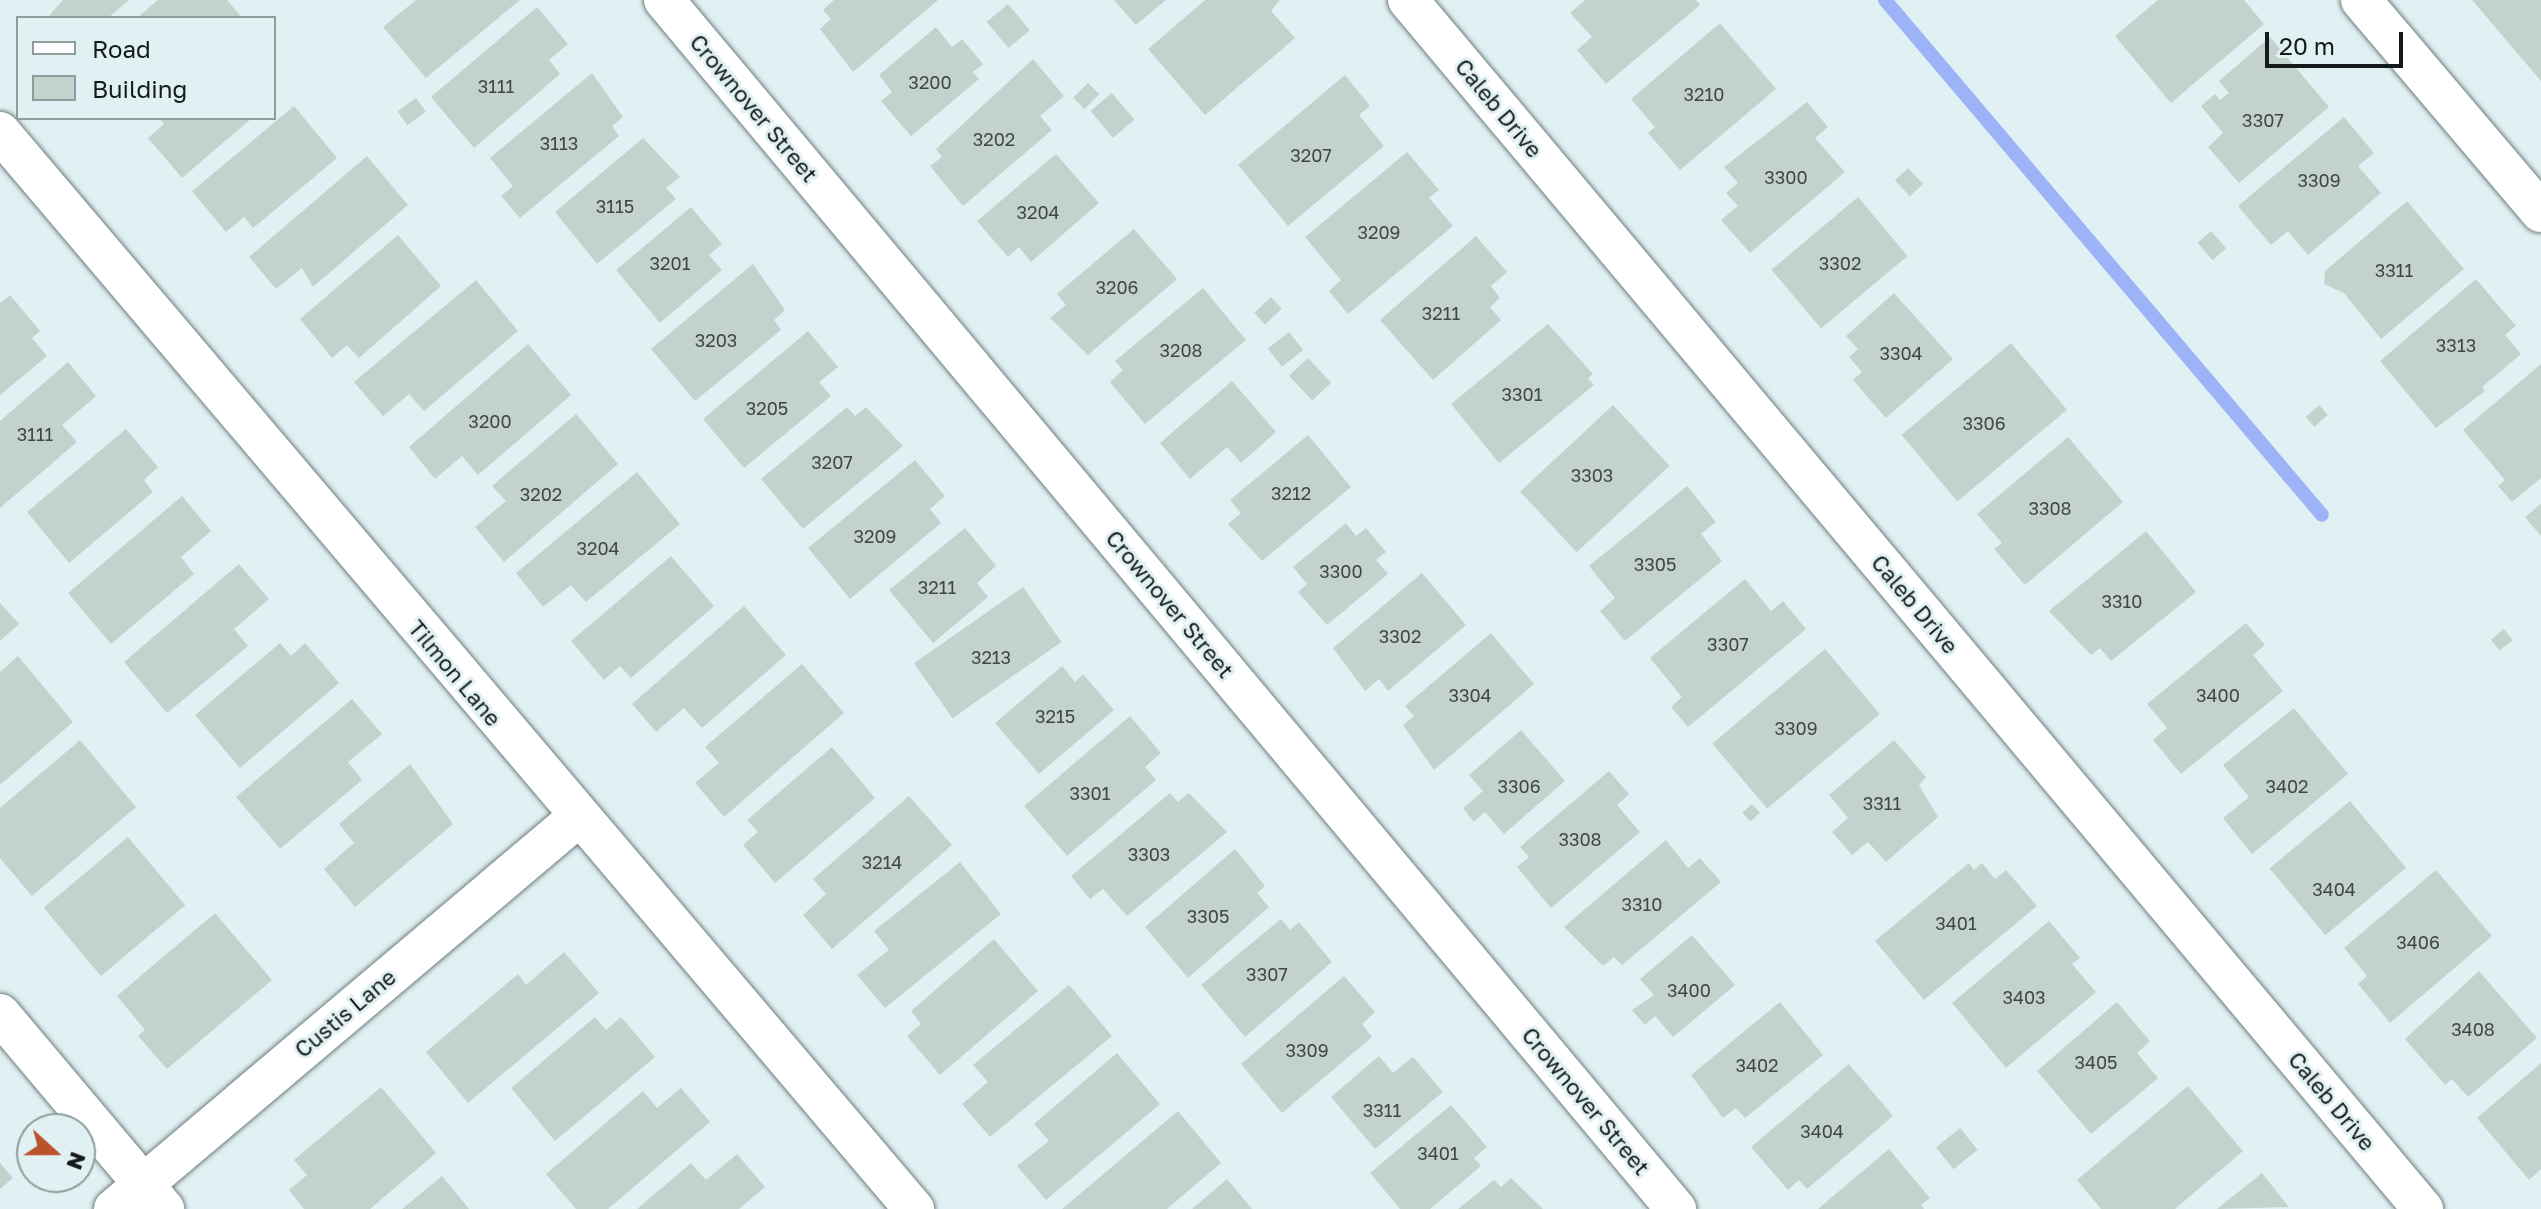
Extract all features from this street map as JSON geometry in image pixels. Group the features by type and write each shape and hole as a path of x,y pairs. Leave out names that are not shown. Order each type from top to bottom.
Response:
{"street":[{"name":"Crownover Street","path":"664,0 1676,1209"},
{"name":"Caleb Drive","path":"1408,0 2423,1209"},
{"path":"2361,0 2541,212"},
{"name":"Tilmon Lane","path":"0,132 577,818 914,1209"},
{"name":"Custis Lane","path":"141,1201 577,818"},
{"path":"0,1014 141,1201"}],"building":[{"path":"63,0 129,0 110,16 49,16"},
{"path":"158,0 227,0 240,16 139,16"},
{"path":"416,0 520,0 426,78 383,27"},
{"path":"834,0 938,0 853,72 820,29 831,19 823,10"},
{"path":"1114,0 1166,0 1136,25"},
{"path":"1205,0 1280,0 1271,11 1295,38 1205,115 1148,49"},
{"path":"1585,0 1696,0 1700,5 1606,84 1577,50 1592,37 1570,13"},
{"path":"2158,0 2244,0 2264,24 2171,103 2115,36"},
{"path":"2472,0 2541,0 2541,81"},
{"path":"1008,4 1030,30 1008,48 987,22"},
{"path":"537,7 568,44 549,60 560,74 474,148 431,97"},
{"path":"1720,23 1776,89 1680,170 1648,133 1655,127 1631,99"},
{"path":"936,27 952,47 962,39 983,64 973,72 979,79 911,136 881,101 892,92 879,75"},
{"path":"2270,37 2329,107 2239,183 2208,147 2223,133 2201,106 2215,94 2220,100 2229,93 2219,81"},
{"path":"1033,59 1064,96 1040,116 1052,130 963,206 930,166 942,157 936,149"},
{"path":"592,73 623,117 612,126 619,136 520,218 501,196 513,186 490,158"},
{"path":"1345,75 1370,106 1359,115 1384,146 1288,226 1238,165"},
{"path":"1088,83 1099,94 1084,109 1073,98"},
{"path":"1112,93 1134,120 1113,138 1091,111"},
{"path":"416,98 426,112 407,125 397,112"},
{"path":"1807,102 1828,127 1815,138 1845,172 1750,253 1721,220 1738,206 1726,193 1738,183 1724,167"},
{"path":"294,106 337,158 253,228 244,217 226,232 192,191"},
{"path":"2344,117 2374,153 2358,166 2381,193 2308,255 2288,231 2271,245 2238,206"},
{"path":"161,120 250,120 182,178 148,138 164,124"},
{"path":"643,138 680,177 666,188 676,199 597,264 555,212"},
{"path":"1407,152 1439,190 1429,198 1453,226 1348,314 1329,291 1341,280 1305,237"},
{"path":"1056,154 1099,203 1031,262 1019,247 1008,257 977,221"},
{"path":"367,156 408,205 313,287 302,268 276,289 249,257"},
{"path":"1908,168 1923,184 1910,196 1895,180"},
{"path":"1858,197 1907,256 1821,329 1771,270"},
{"path":"2407,201 2464,269 2381,339 2344,293 2324,284 2325,271"},
{"path":"691,207 722,244 709,255 722,270 660,323 616,270"},
{"path":"1134,229 1177,279 1088,355 1050,318 1066,305 1057,294"},
{"path":"2211,231 2226,248 2213,260 2197,243"},
{"path":"398,235 441,286 359,358 347,345 332,358 300,319"},
{"path":"1476,236 1507,272 1491,286 1500,298 1490,307 1501,320 1433,380 1380,320"},
{"path":"753,264 785,310 774,320 781,330 695,401 651,349"},
{"path":"2476,279 2516,326 2505,335 2521,354 2482,387 2485,391 2436,428 2380,361"},
{"path":"476,280 518,331 424,411 409,394 383,416 354,382"},
{"path":"1203,288 1246,340 1145,424 1110,382 1123,370 1115,361"},
{"path":"1894,293 1953,359 1886,418 1853,380 1862,372 1849,357 1858,349 1846,336"},
{"path":"10,295 40,331 32,338 47,356 0,395 0,303"},
{"path":"1271,297 1282,309 1265,324 1254,313"},
{"path":"1548,324 1593,374 1588,378 1594,385 1499,463 1451,404"},
{"path":"808,331 838,367 819,382 831,396 744,468 703,419"},
{"path":"1289,332 1303,350 1282,367 1268,349"},
{"path":"2011,343 2067,410 1957,502 1901,435"},
{"path":"528,344 571,395 478,475 462,456 435,479 409,447"},
{"path":"1308,358 1331,383 1312,401 1289,376"},
{"path":"68,362 96,396 62,425 77,442 0,508 0,421"},
{"path":"2541,364 2541,478 2512,502 2498,486 2505,480 2463,430"},
{"path":"1232,381 1276,432 1241,463 1227,447 1190,479 1160,443"},
{"path":"1613,405 1670,466 1577,552 1520,492"},
{"path":"2319,405 2328,415 2314,427 2306,417"},
{"path":"847,407 855,416 866,407 903,446 803,529 761,479"},
{"path":"576,414 618,464 504,562 475,527 506,501 492,486"},
{"path":"126,429 158,467 144,480 153,492 69,563 27,512"},
{"path":"1308,435 1351,487 1262,561 1228,524 1241,513 1230,500"},
{"path":"2068,437 2123,502 2025,585 1994,549 2002,543 1977,514"},
{"path":"915,460 945,496 930,509 941,523 850,599 808,548"},
{"path":"637,472 680,524 586,602 571,585 543,607 516,573"},
{"path":"1687,486 1716,522 1701,534 1722,561 1625,641 1600,611 1615,598 1589,566"},
{"path":"182,496 211,531 181,557 194,574 111,644 68,593"},
{"path":"2541,504 2541,536 2525,517"},
{"path":"1346,523 1356,536 1366,528 1386,552 1376,560 1388,574 1327,625 1298,592 1307,584 1293,567"},
{"path":"965,528 996,566 977,583 988,597 933,643 889,590"},
{"path":"2146,531 2196,592 2111,661 2100,648 2091,655 2049,611"},
{"path":"671,556 714,606 631,678 620,666 604,680 571,641"},
{"path":"239,564 269,599 234,629 248,646 167,713 124,662"},
{"path":"1422,573 1466,625 1388,691 1379,679 1365,691 1333,648"},
{"path":"1745,579 1771,611 1783,601 1806,629 1688,727 1671,707 1682,697 1650,658"},
{"path":"1023,587 1061,642 952,718 914,663"},
{"path":"0,603 19,624 0,641"},
{"path":"744,606 786,655 702,728 684,708 656,732 632,704"},
{"path":"2246,623 2265,645 2253,655 2283,691 2181,774 2153,740 2167,728 2147,704"},
{"path":"2504,629 2513,640 2500,651 2491,640"},
{"path":"1491,633 1534,684 1434,770 1403,725 1414,716 1405,706"},
{"path":"280,643 291,656 305,643 339,683 240,768 195,715"},
{"path":"1825,649 1880,714 1767,809 1712,743"},
{"path":"18,656 73,722 0,785 0,672"},
{"path":"802,664 844,713 724,817 695,783 719,763 705,747"},
{"path":"1062,666 1075,682 1083,674 1114,710 1039,774 995,723"},
{"path":"352,699 382,734 348,762 362,780 280,849 236,797"},
{"path":"2294,708 2348,774 2252,854 2223,818 2249,797 2223,765"},
{"path":"1130,716 1161,753 1145,767 1156,780 1067,856 1024,806"},
{"path":"1521,730 1565,781 1504,834 1485,812 1474,822 1463,808 1483,791 1469,775"},
{"path":"80,740 136,807 32,896 0,858 0,808"},
{"path":"1894,740 1926,777 1919,785 1938,817 1886,862 1868,842 1852,855 1832,832 1848,818 1829,795"},
{"path":"832,747 875,798 775,883 743,845 758,832 747,820"},
{"path":"410,764 453,824 355,907 324,869 354,843 339,824"},
{"path":"1609,771 1629,794 1617,805 1640,832 1551,908 1517,867 1529,857 1520,847"},
{"path":"1170,793 1178,802 1189,793 1227,832 1127,916 1103,889 1090,899 1071,876"},
{"path":"909,796 952,845 832,949 803,915 826,894 813,879"},
{"path":"2350,801 2406,868 2325,935 2270,868"},
{"path":"1752,804 1760,813 1750,822 1742,813"},
{"path":"128,837 185,905 101,976 44,908"},
{"path":"1666,840 1688,868 1700,858 1721,882 1622,965 1614,957 1603,966 1564,927"},
{"path":"1235,849 1265,886 1257,893 1269,907 1188,978 1145,927"},
{"path":"960,862 1001,914 885,1008 857,975 889,950 874,931"},
{"path":"1969,863 1974,870 1982,863 1995,879 2006,870 2037,906 1924,1000 1875,941"},
{"path":"2436,870 2492,936 2390,1023 2358,984 2367,976 2344,948"},
{"path":"215,913 272,980 167,1069 138,1036 145,1030 117,996"},
{"path":"1281,919 1290,930 1299,922 1332,962 1245,1037 1201,985"},
{"path":"2049,921 2080,958 2072,964 2096,992 2006,1068 1952,1003"},
{"path":"1692,935 1735,985 1673,1037 1655,1016 1645,1025 1632,1010 1654,995 1640,979"},
{"path":"994,939 1038,991 940,1075 907,1036 921,1024 911,1011"},
{"path":"564,952 599,993 468,1103 426,1052 518,974 526,985"},
{"path":"2479,971 2537,1038 2468,1097 2452,1079 2445,1085 2405,1039"},
{"path":"1344,976 1375,1012 1362,1024 1372,1037 1282,1113 1241,1064"},
{"path":"1069,985 1112,1036 990,1137 962,1104 988,1082 973,1065"},
{"path":"1780,1002 1823,1055 1745,1118 1736,1108 1723,1118 1691,1075"},
{"path":"2117,1002 2150,1041 2137,1053 2158,1078 2091,1134 2037,1071"},
{"path":"595,1017 606,1030 621,1017 655,1057 555,1141 511,1088"},
{"path":"1117,1053 1160,1104 1046,1200 1017,1166 1049,1141 1034,1124"},
{"path":"1379,1056 1393,1073 1413,1057 1443,1092 1375,1149 1331,1097"},
{"path":"2541,1063 2541,1169 2529,1180 2477,1118"},
{"path":"1849,1064 1893,1116 1807,1189 1799,1180 1788,1190 1751,1147"},
{"path":"2188,1086 2243,1151 2175,1209 2101,1209 2077,1180"},
{"path":"381,1087 436,1153 370,1209 304,1209 289,1190 307,1175 294,1160"},
{"path":"681,1088 710,1122 608,1209 576,1209 546,1174 643,1091 657,1108"},
{"path":"1451,1105 1487,1147 1474,1158 1481,1166 1430,1209 1400,1209 1370,1173"},
{"path":"1178,1111 1221,1163 1167,1209 1062,1209"},
{"path":"1960,1128 1978,1150 1954,1169 1936,1148"},
{"path":"1889,1149 1930,1198 1921,1205 1924,1209 1818,1209"},
{"path":"737,1154 765,1187 739,1209 637,1209 691,1163 706,1180"},
{"path":"0,1163 13,1178 0,1189"},
{"path":"2262,1173 2289,1207 2217,1209"},
{"path":"442,1176 469,1209 402,1209"},
{"path":"1511,1178 1543,1209 1458,1209 1494,1180 1501,1187"},
{"path":"1227,1179 1252,1209 1192,1209"}],"waterway":[{"path":"1885,0 2322,515"}]}
